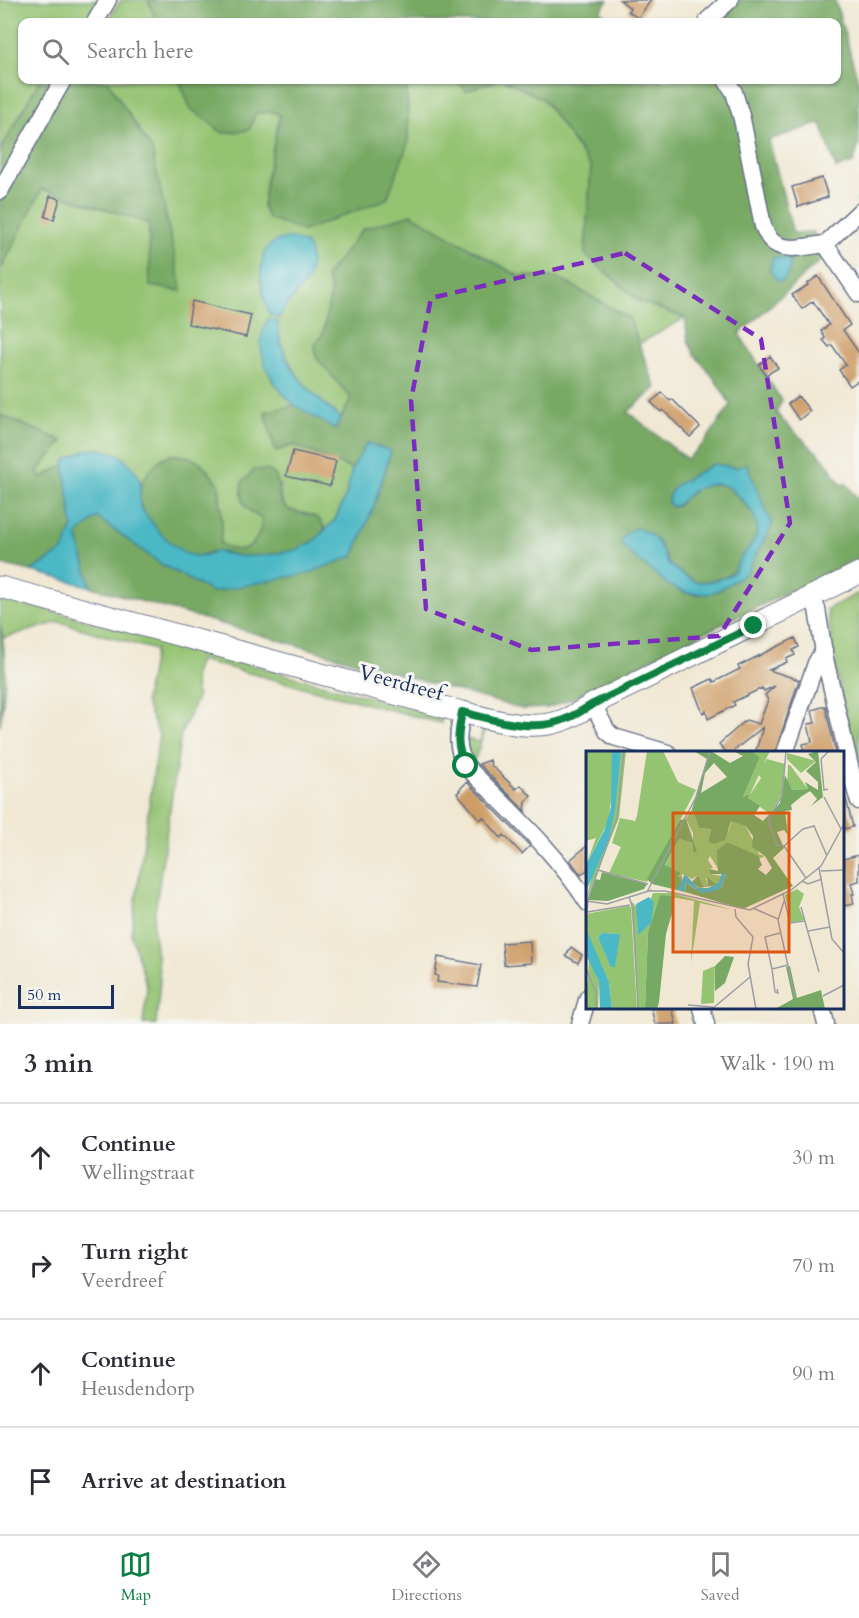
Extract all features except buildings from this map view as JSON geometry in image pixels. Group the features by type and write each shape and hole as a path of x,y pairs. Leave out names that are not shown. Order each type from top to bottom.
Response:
{"main road":[{"name":"Veerdreef","path":"0,574 185,630 464,706 536,715 554,714 593,704 859,573"},
{"name":"Veerdreef","path":"0,587 185,630"}],"street":[{"path":"97,18 108,0"},
{"path":"710,18 730,0"},
{"path":"0,192 61,84"},
{"path":"729,84 734,92 742,118 763,226 769,238 780,246 791,248 825,244 859,212"},
{"path":"825,244 859,294"},
{"path":"812,597 817,609 824,650 859,801"},
{"path":"786,751 816,663 824,650"},
{"path":"593,704 607,731 614,737 661,751"},
{"path":"464,706 458,745 466,766 561,864 586,900"},
{"path":"579,1024 586,1003"},
{"path":"702,1009 706,1024"},
{"path":"822,1009 826,1024"}],"highlighted area":[{"path":"625,253 761,339 790,523 719,636 531,650 426,609 411,400 431,298"}],"green space":[{"path":"0,0 100,0 89,18 18,18 18,84 38,84 0,151"},
{"path":"121,0 148,0 155,18 109,18"},
{"path":"148,0 608,0 600,11 609,18 155,18"},
{"path":"735,0 835,0 840,18 716,18"},
{"path":"841,21 859,84 859,145 853,163 836,169 821,123 769,140 793,233 814,232 822,259 739,334 782,401 776,412 824,459 842,485 846,483 859,501 859,558 573,698 548,708 522,709 91,587 77,535 97,517 161,564 212,592 353,556 374,506 391,451 367,443 352,469 294,445 275,451 265,412 295,405 336,429 351,398 316,357 315,345 323,334 331,291 326,276 363,229 411,214 518,276 557,277 629,318 656,388 628,412 687,459 704,443 731,405 714,378 695,355 688,341 685,318 639,301 585,254 591,167 543,99 512,84 841,84","holes":["713,464 738,468 772,525 719,590 707,593 686,593 670,585 621,544 658,542 669,564 695,582 710,581 733,572 757,536 758,527 754,514 727,485 716,483 699,486 678,506 672,507 668,502 669,495"]},
{"path":"38,84 110,84 152,150 182,291 150,286 149,223 42,189 0,271 0,151"},
{"path":"110,84 181,84 191,109 274,112 280,116 266,180 408,143 407,84 461,84 466,90 485,84 512,84 543,99 591,167 585,254 639,301 685,318 639,344 629,318 557,277 519,276 411,215 326,276 331,291 323,334 315,345 316,357 351,398 341,418 319,400 293,369 278,331 272,381 295,405 265,412 276,451 294,445 352,469 346,495 335,520 325,529 316,518 286,508 281,497 280,486 242,489 247,507 262,519 261,528 254,542 243,549 236,550 220,543 222,524 219,484 200,462 164,457 156,463 141,486 138,476 118,454 67,459 64,465 41,478 37,472 63,441 0,415 0,271 42,189 149,223 150,286 152,150","holes":["262,271 299,291 279,317 260,282"]},
{"path":"181,84 407,84 408,143 387,199 303,231 268,218 263,207 266,180 280,116 274,112 256,113 249,130 223,133 191,109"},
{"path":"460,84 486,84 466,91"},
{"path":"0,415 63,441 37,472 41,478 64,465 73,527 63,551 31,571 0,564"},
{"path":"172,455 187,456 200,462 219,484 222,524 220,543 228,548 236,550 249,546 258,536 261,528 262,519 244,505 242,495 242,482 254,470 265,470 272,473 278,482 279,495 285,507 317,518 325,529 304,547 278,555 241,556 223,552 198,556 187,554 161,534 145,515 140,504 142,482 157,462"},
{"path":"859,593 859,784 834,660 827,609"},
{"path":"0,598 442,717 441,723 199,660 194,675 197,698 181,734 153,925 160,980 156,1024 143,1024 147,987 131,934 159,735 145,702 155,650 59,622 3,638 0,625"},
{"path":"0,625 5,676 0,726"},
{"path":"483,729 485,729 473,765 467,754 466,739 480,742"}],"water":[{"path":"291,238 306,244 309,248 311,262 308,279 279,318 270,315 267,308 262,288 261,267 267,249 273,243"},
{"path":"773,257 790,259 788,272 781,282 770,270"},
{"path":"268,319 278,321 283,351 298,376 307,388 341,418 335,429 295,405 272,379 262,355 261,346"},
{"path":"367,443 391,451 374,506 353,556 309,573 212,592 161,564 97,517 77,535 91,587 31,571 63,551 73,527 64,465 67,459 89,449 101,449 118,454 132,466 140,479 140,507 159,532 185,553 195,556 207,555 214,551 239,556 262,556 296,550 313,542 335,520 346,495 352,469"},
{"path":"746,463 772,525 746,573 719,590 708,594 687,593 670,586 621,544 626,534 636,528 653,537 668,563 691,580 709,581 730,575 757,534 755,519 748,506 732,490 721,484 699,488 672,507 668,502 669,495 676,485 713,464 737,468"}],"route":[{"path":"466,766 458,745 462,712 517,724 534,725 567,719 593,704 754,626"}]}
